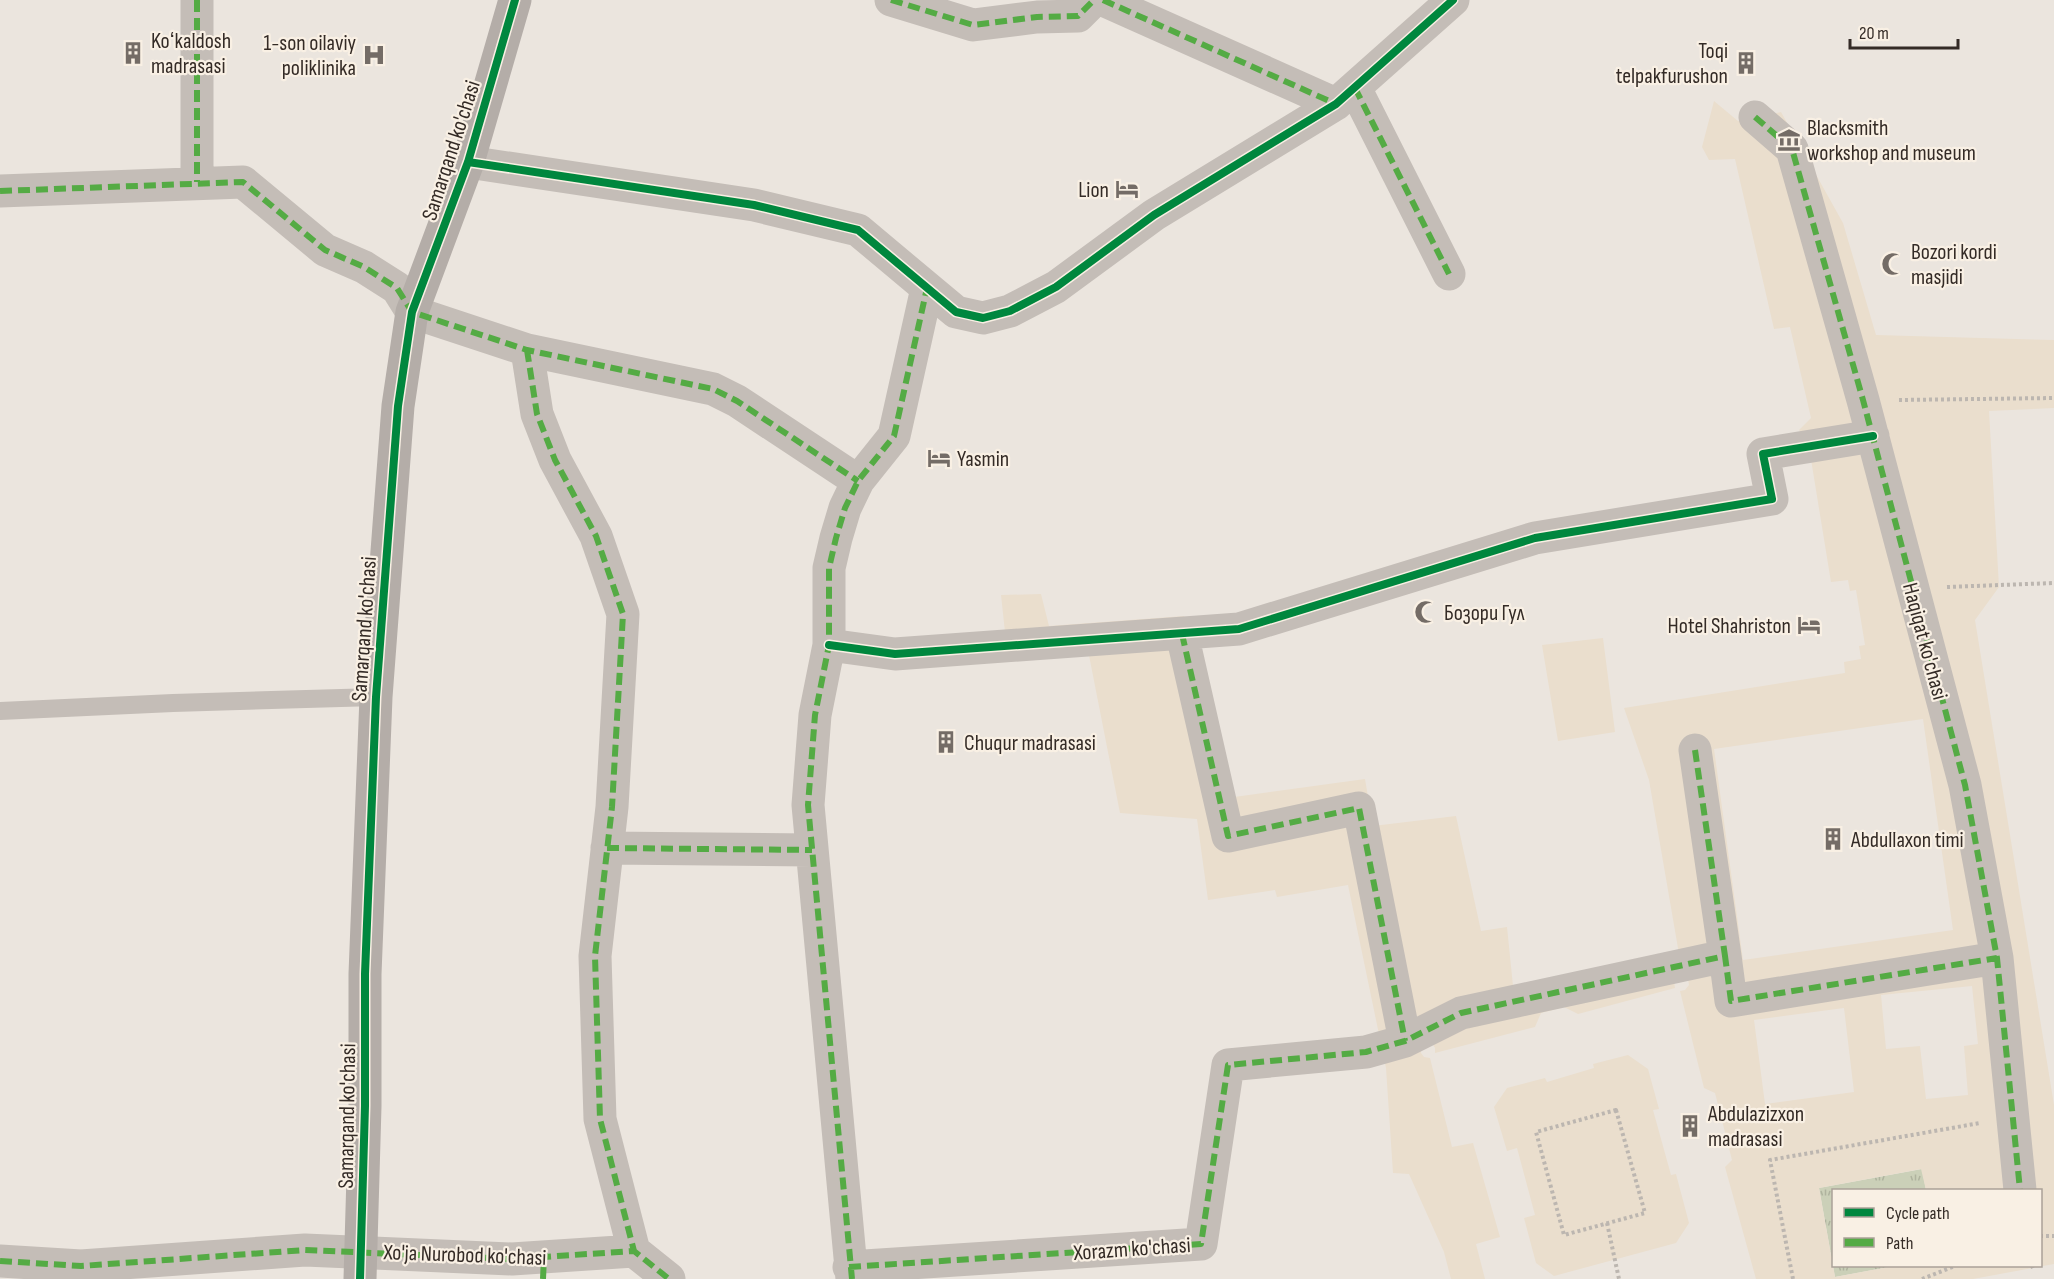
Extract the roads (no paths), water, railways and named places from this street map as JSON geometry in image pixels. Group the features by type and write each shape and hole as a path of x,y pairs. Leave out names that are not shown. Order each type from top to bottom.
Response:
{"street":[{"path":"196,0 197,182"},
{"name":"Samarqand ko'chasi","path":"360,1265 365,1106 365,974 376,697 398,405 412,312 468,162 515,0"},
{"path":"891,0 973,25 1037,17 1078,16 1094,0"},
{"path":"1104,0 1345,96 1449,274"},
{"path":"468,162 754,205 858,230 956,312 983,318 1010,311 1056,287 1154,214 1345,96 1453,0"},
{"name":"Haqiqat ko'chasi","path":"1755,117 1792,149 1873,436 1965,785 1997,958 2020,1189"},
{"path":"0,191 243,182 325,250 364,267 397,288 412,312 527,350 713,389 737,401 858,481"},
{"path":"851,1273 808,805 815,715 829,645 829,568 845,508 858,481 894,436 927,288"},
{"path":"527,350 537,414 555,460 596,536 623,614 607,848 595,956 600,1119 634,1251 669,1279"},
{"path":"829,645 895,654 1239,629 1535,538 1772,499 1763,454 1873,436"},
{"path":"1182,634 1228,836 1359,808 1405,1041 1461,1013 1725,956"},
{"path":"1695,750 1731,1001 1997,958"},
{"path":"607,848 812,850"},
{"name":"Xorazm ko'chasi","path":"851,1273 1201,1244 1228,1065 1366,1052 1405,1041"},
{"name":"Xo'ja Nurobod ko'chasi","path":"0,1261 81,1266 305,1250 360,1265 512,1259 544,1268 634,1251"}],"lane":[{"path":"0,711 376,697"}],"place":[{"name":"Koʻkaldosh madrasasi","path":"133,53"},
{"name":"1-son oilaviy poliklinika","path":"374,55"},
{"name":"Toqi telpakfurushon","path":"1746,63"},
{"name":"Blacksmith workshop and museum","path":"1789,140"},
{"name":"Lion","path":"1127,189"},
{"name":"Bozori kordi masjidi","path":"1893,264"},
{"name":"Yasmin","path":"939,458"},
{"name":"Бозори Гул","path":"1426,612"},
{"name":"Hotel Shahriston","path":"1809,625"},
{"name":"Chuqur madrasasi","path":"946,742"},
{"name":"Abdullaxon timi","path":"1833,839"},
{"name":"Abdulazizxon madrasasi","path":"1690,1126"}]}
